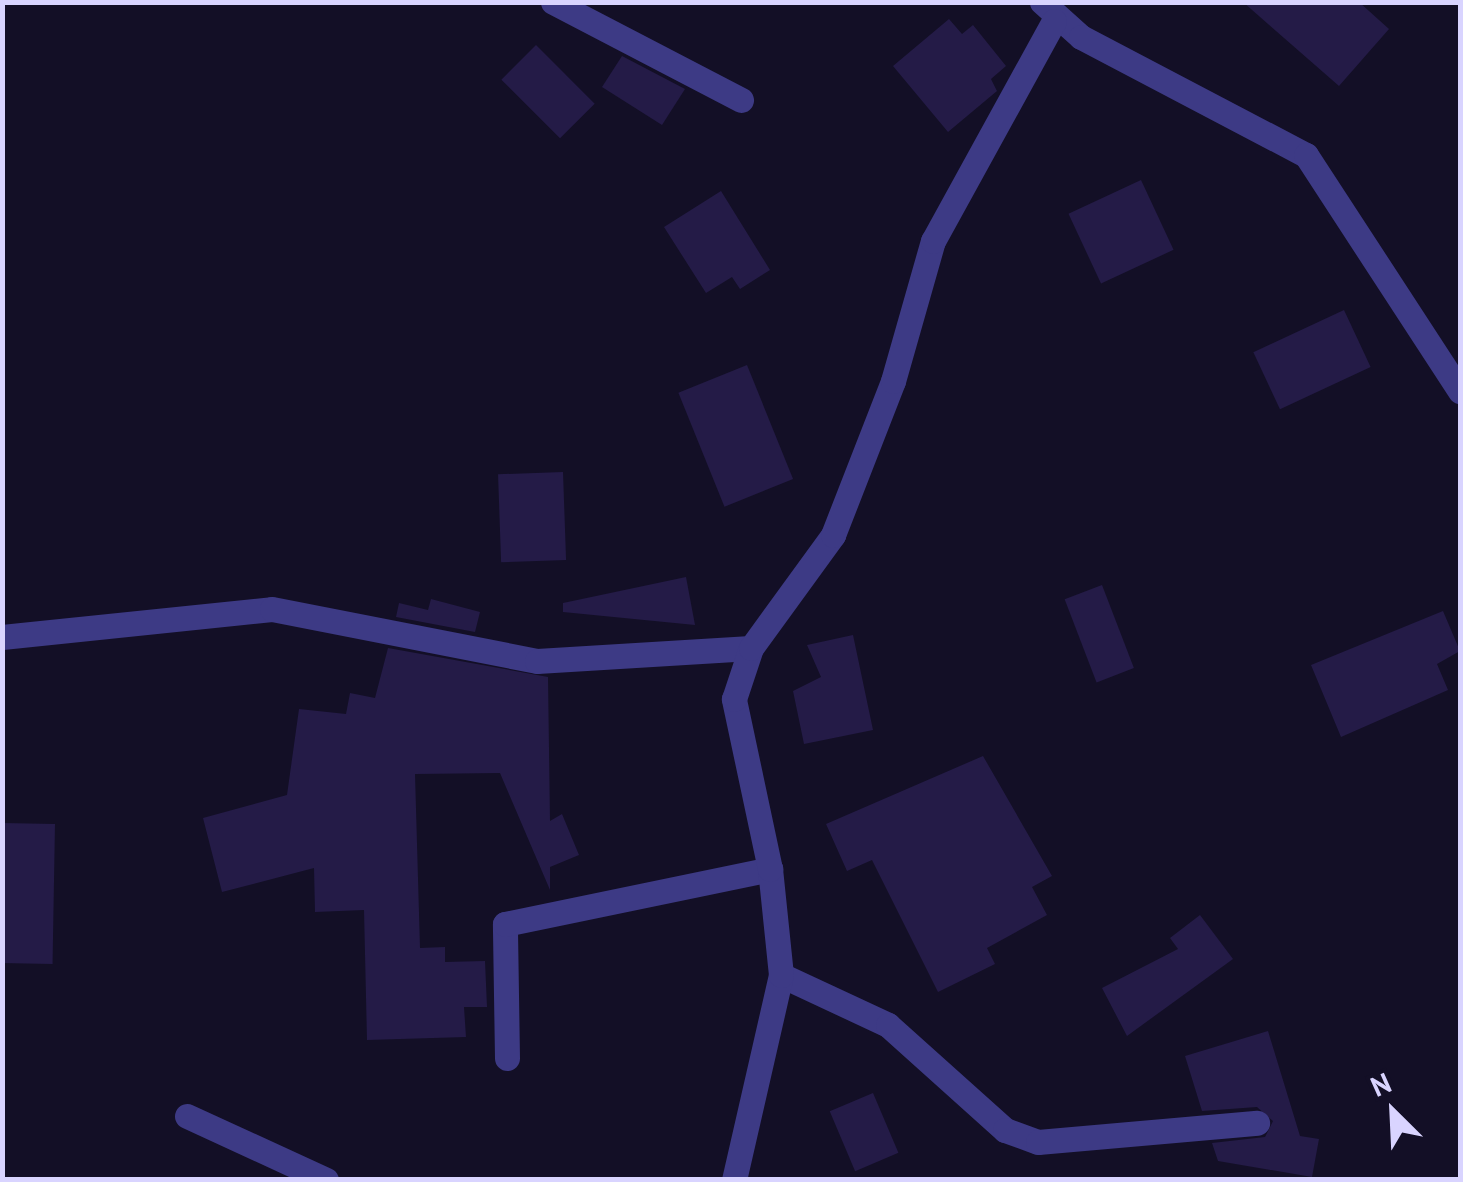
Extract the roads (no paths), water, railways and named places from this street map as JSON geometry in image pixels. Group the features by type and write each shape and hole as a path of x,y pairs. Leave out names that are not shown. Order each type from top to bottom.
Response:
{"street":[{"path":"554,2 740,100"},
{"path":"734,1180 781,975 770,869 736,736 734,699 750,648 833,535 894,381 933,241 1048,12 1306,155 1460,390"},
{"path":"2,636 272,609 537,661 750,648"},
{"path":"507,1058 505,924 770,869"},
{"path":"781,975 888,1025 1006,1130 1038,1142 1257,1123"},
{"path":"187,1116 326,1180"}]}
